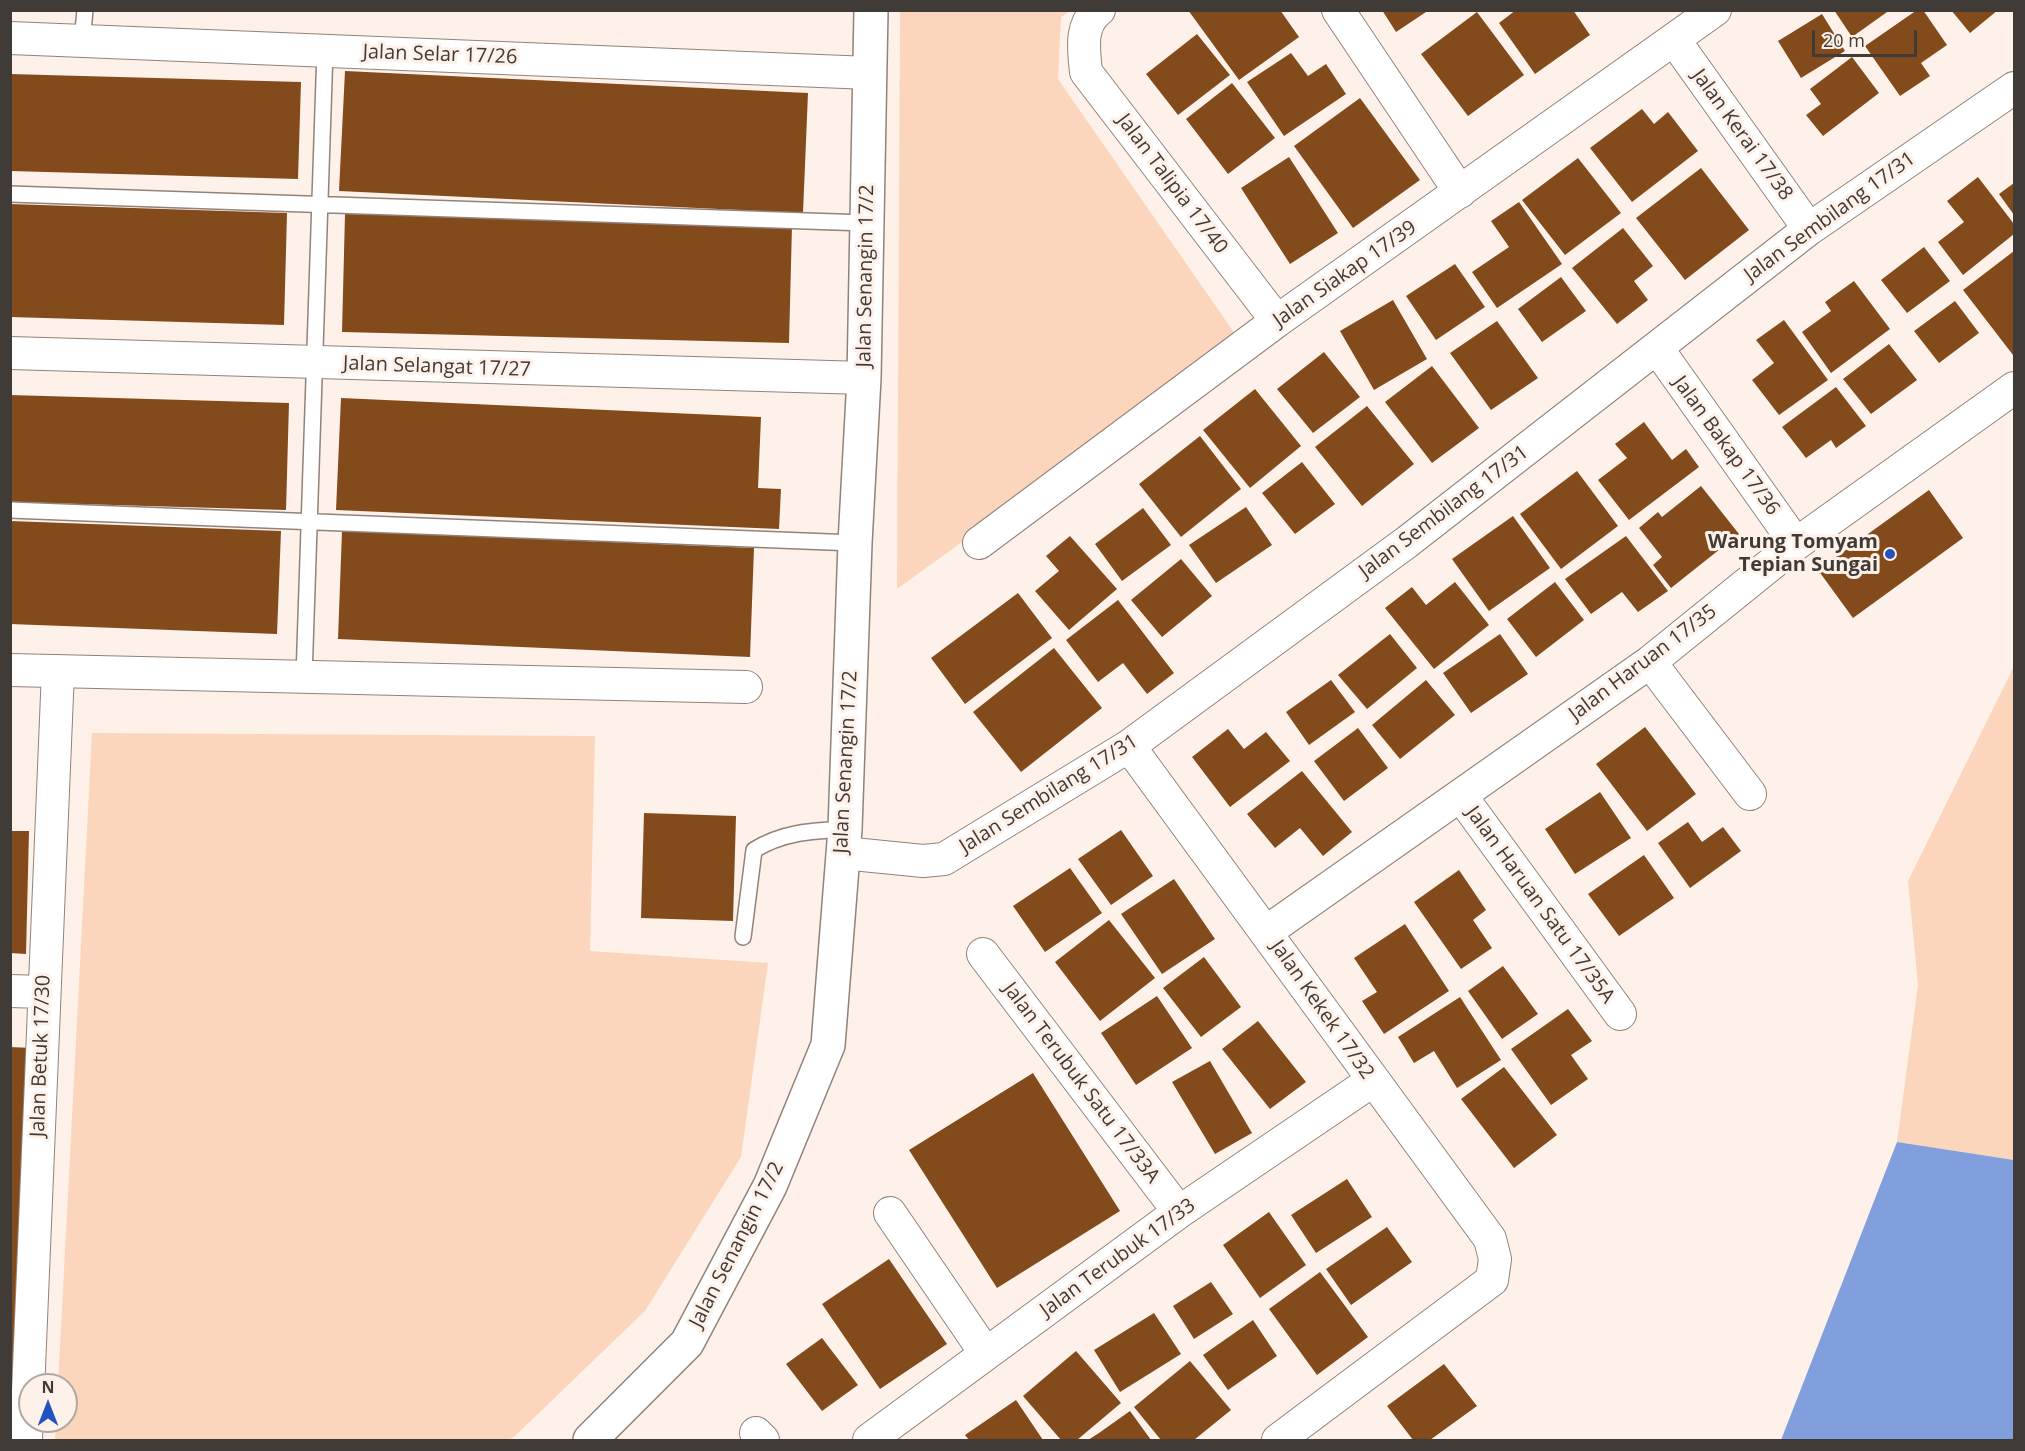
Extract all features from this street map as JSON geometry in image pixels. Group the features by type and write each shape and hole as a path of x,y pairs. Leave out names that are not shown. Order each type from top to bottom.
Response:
{"street":[{"name":"Jalan Senangin 17/2","path":"590,1440 687,1343 770,1186 828,1045 844,841 855,543 864,378 871,10"},
{"name":"Jalan Talipia 17/40","path":"1099,10 1092,15 1082,41 1086,72 1277,321"},
{"path":"1338,10 1460,192"},
{"name":"Jalan Siakap 17/39","path":"979,543 1277,321 1675,41 1715,10"},
{"name":"Jalan Selar 17/26","path":"10,38 83,26 326,50 869,73"},
{"name":"Jalan Kerai 17/38","path":"1675,41 1809,229"},
{"name":"Jalan Sembilang 17/31","path":"844,841 923,861 944,859 1129,746 1407,542 1809,229 2014,88"},
{"name":"Jalan Bakap 17/36","path":"1657,348 1796,544"},
{"name":"Jalan Selangat 17/27","path":"10,353 315,364 864,378"},
{"name":"Jalan Haruan 17/35","path":"1266,932 1650,662 1796,544 2014,388"},
{"path":"1650,662 1750,794"},
{"path":"10,670 746,687"},
{"name":"Jalan Betuk 17/30","path":"26,1440 58,671"},
{"name":"Jalan Kekek 17/32","path":"1129,746 1372,1081 1490,1239 1495,1259 1492,1280 1278,1440"},
{"name":"Jalan Haruan Satu 17/35A","path":"1461,796 1620,1014"},
{"name":"Jalan Terubuk Satu 17/33A","path":"983,954 1179,1212"},
{"path":"10,991 43,992"},
{"name":"Jalan Terubuk 17/33","path":"868,1440 1179,1212 1372,1081"},
{"path":"890,1213 986,1354"}],"lane":[{"path":"304,677 326,50"},
{"path":"10,194 867,223"},
{"path":"10,510 309,519 855,543"},
{"path":"743,937 754,850 772,838 791,833 844,841"}],"shaded area":[{"path":"900,11 1070,11 1061,17 1058,79 1240,341 897,589"},
{"path":"2014,666 2014,1160 1897,1142 1918,985 1908,881"},
{"path":"92,733 595,736 590,951 768,963 741,1157 645,1311 514,1437 508,1440 55,1440 55,1433 78,1433 78,1373 59,1373"}],"water":[{"path":"1897,1142 2014,1160 2014,1440 1781,1440"}],"building":[{"path":"1188,10 1280,10 1299,37 1239,80"},
{"path":"1382,10 1429,10 1396,32"},
{"path":"1516,10 1573,10 1590,35 1535,74 1499,23"},
{"path":"1834,10 1890,10 1852,37"},
{"path":"1917,10 1923,10 1947,45 1921,63 1930,76 1900,96 1865,46"},
{"path":"1951,10 1998,10 1970,33"},
{"path":"1477,12 1524,75 1468,116 1421,54"},
{"path":"1822,14 1845,51 1801,78 1778,41"},
{"path":"1197,34 1230,75 1178,115 1146,74"},
{"path":"1291,53 1308,76 1326,64 1346,94 1284,136 1247,82"},
{"path":"1852,57 1879,93 1823,136 1806,115 1821,104 1810,89"},
{"path":"345,71 808,93 803,213 339,191"},
{"path":"10,74 301,82 298,179 10,171"},
{"path":"1232,83 1275,138 1228,174 1186,119"},
{"path":"1360,98 1420,180 1353,228 1294,146"},
{"path":"1642,109 1654,124 1668,112 1698,151 1632,202 1590,148"},
{"path":"1289,157 1338,233 1290,264 1241,188"},
{"path":"1578,158 1621,213 1565,255 1522,200"},
{"path":"1701,168 1749,230 1685,280 1636,218"},
{"path":"1978,177 2014,224 2014,234 1963,275 1938,242 1964,222 1947,201"},
{"path":"2014,183 2014,215 1999,194"},
{"path":"1519,202 1562,264 1497,308 1472,272 1509,247 1491,221"},
{"path":"10,204 287,213 284,325 10,317"},
{"path":"345,214 792,225 789,343 342,332"},
{"path":"1623,228 1653,266 1634,281 1648,300 1617,324 1572,268"},
{"path":"1924,247 1950,281 1907,313 1881,280"},
{"path":"2014,251 2014,354 2013,355 1963,290"},
{"path":"1455,264 1485,307 1436,340 1406,296"},
{"path":"1561,277 1586,311 1542,342 1518,309"},
{"path":"1854,281 1890,329 1831,373 1802,332 1831,311 1825,302"},
{"path":"1393,300 1427,359 1374,390 1340,331"},
{"path":"1955,301 1979,333 1939,363 1914,331"},
{"path":"1784,320 1828,380 1779,415 1752,380 1774,363 1756,340"},
{"path":"1497,321 1538,378 1491,410 1450,353"},
{"path":"1889,344 1917,380 1871,414 1843,379"},
{"path":"1324,352 1360,397 1313,433 1277,389"},
{"path":"1432,366 1479,428 1432,463 1385,402"},
{"path":"1836,387 1866,426 1836,448 1831,440 1806,458 1782,427"},
{"path":"1255,389 1301,446 1250,488 1203,430"},
{"path":"10,395 289,403 286,510 10,502"},
{"path":"341,398 761,417 758,488 781,489 779,529 336,510"},
{"path":"1367,406 1414,464 1362,506 1315,447"},
{"path":"1644,422 1672,460 1686,449 1699,467 1629,520 1598,480 1627,458 1615,444"},
{"path":"1200,436 1241,489 1181,537 1139,484"},
{"path":"1302,462 1335,504 1295,534 1262,493"},
{"path":"1577,471 1618,526 1561,569 1520,514"},
{"path":"1701,486 1739,534 1671,588 1653,565 1662,557 1639,528 1658,512 1662,517"},
{"name":"Warung Tomyam Tepian Sungai","path":"1929,490 1963,538 1853,618 1818,570"},
{"path":"1246,507 1272,545 1216,583 1189,545"},
{"path":"1143,508 1171,545 1122,581 1095,544"},
{"path":"1513,516 1550,568 1489,611 1452,559"},
{"path":"10,521 281,531 277,634 10,624"},
{"path":"342,531 754,548 750,657 338,639"},
{"path":"1070,536 1117,589 1069,630 1035,591 1059,571 1046,556"},
{"path":"1626,536 1668,591 1638,612 1622,592 1591,614 1565,579"},
{"path":"1181,559 1212,596 1162,637 1131,600"},
{"path":"1455,582 1489,625 1434,669 1385,608 1412,587 1426,605"},
{"path":"1555,582 1584,620 1536,657 1507,619"},
{"path":"1018,593 1052,638 965,704 931,658"},
{"path":"1118,600 1174,673 1147,694 1123,663 1098,682 1066,640"},
{"path":"1390,634 1417,668 1367,709 1338,675"},
{"path":"1500,634 1528,674 1471,713 1443,673"},
{"path":"1054,648 1102,708 1021,772 973,712"},
{"path":"1331,680 1355,712 1309,745 1286,712"},
{"path":"1426,680 1455,715 1400,759 1372,725"},
{"path":"1645,727 1696,794 1647,831 1596,764"},
{"path":"1358,728 1388,768 1344,801 1314,761"},
{"path":"1228,729 1244,749 1266,732 1290,761 1230,807 1192,757"},
{"path":"1302,771 1352,832 1323,856 1300,828 1275,848 1247,814"},
{"path":"1600,792 1631,838 1575,874 1545,829"},
{"path":"644,813 736,816 733,921 641,918"},
{"path":"1688,822 1702,842 1723,827 1741,851 1690,888 1658,843"},
{"path":"1121,830 1153,876 1111,905 1078,859"},
{"path":"10,831 29,831 26,954 10,953"},
{"path":"1644,855 1674,898 1619,936 1588,894"},
{"path":"1070,868 1102,913 1045,952 1013,906"},
{"path":"1459,870 1486,910 1473,920 1492,948 1461,969 1414,902"},
{"path":"1174,879 1215,939 1162,974 1121,914"},
{"path":"1109,920 1155,978 1100,1021 1055,962"},
{"path":"1405,924 1449,991 1384,1034 1362,1001 1377,992 1354,958"},
{"path":"1204,957 1241,1007 1201,1037 1163,988"},
{"path":"1503,966 1538,1014 1502,1039 1468,991"},
{"path":"1157,996 1192,1048 1136,1085 1101,1033"},
{"path":"1460,997 1501,1060 1457,1088 1434,1051 1414,1063 1398,1037"},
{"path":"1568,1009 1592,1041 1571,1055 1588,1079 1551,1105 1511,1049"},
{"path":"1258,1021 1306,1082 1270,1109 1222,1049"},
{"path":"10,1047 32,1048 13,1440 10,1440"},
{"path":"1210,1061 1252,1133 1215,1154 1172,1082"},
{"path":"1504,1067 1557,1135 1514,1168 1461,1099"},
{"path":"1033,1073 1120,1211 997,1288 909,1150"},
{"path":"1347,1179 1372,1217 1316,1253 1291,1215"},
{"path":"1269,1212 1306,1265 1260,1298 1223,1245"},
{"path":"1387,1227 1412,1262 1351,1305 1326,1269"},
{"path":"889,1259 947,1344 880,1389 822,1304"},
{"path":"1320,1272 1368,1337 1317,1375 1269,1309"},
{"path":"1211,1282 1233,1314 1194,1339 1173,1306"},
{"path":"1154,1313 1181,1354 1120,1392 1094,1350"},
{"path":"1253,1320 1277,1356 1228,1390 1203,1355"},
{"path":"822,1338 858,1385 822,1411 786,1364"},
{"path":"1076,1351 1121,1403 1077,1440 1061,1440 1023,1396"},
{"path":"1190,1361 1231,1410 1194,1440 1161,1440 1134,1407"},
{"path":"1444,1364 1477,1406 1430,1440 1413,1440 1387,1406"},
{"path":"1016,1400 1043,1440 969,1440 965,1435"},
{"path":"1130,1411 1151,1440 1088,1440 1099,1433"}],"place":[{"name":"Warung Tomyam Tepian Sungai","path":"1890,554"}]}
